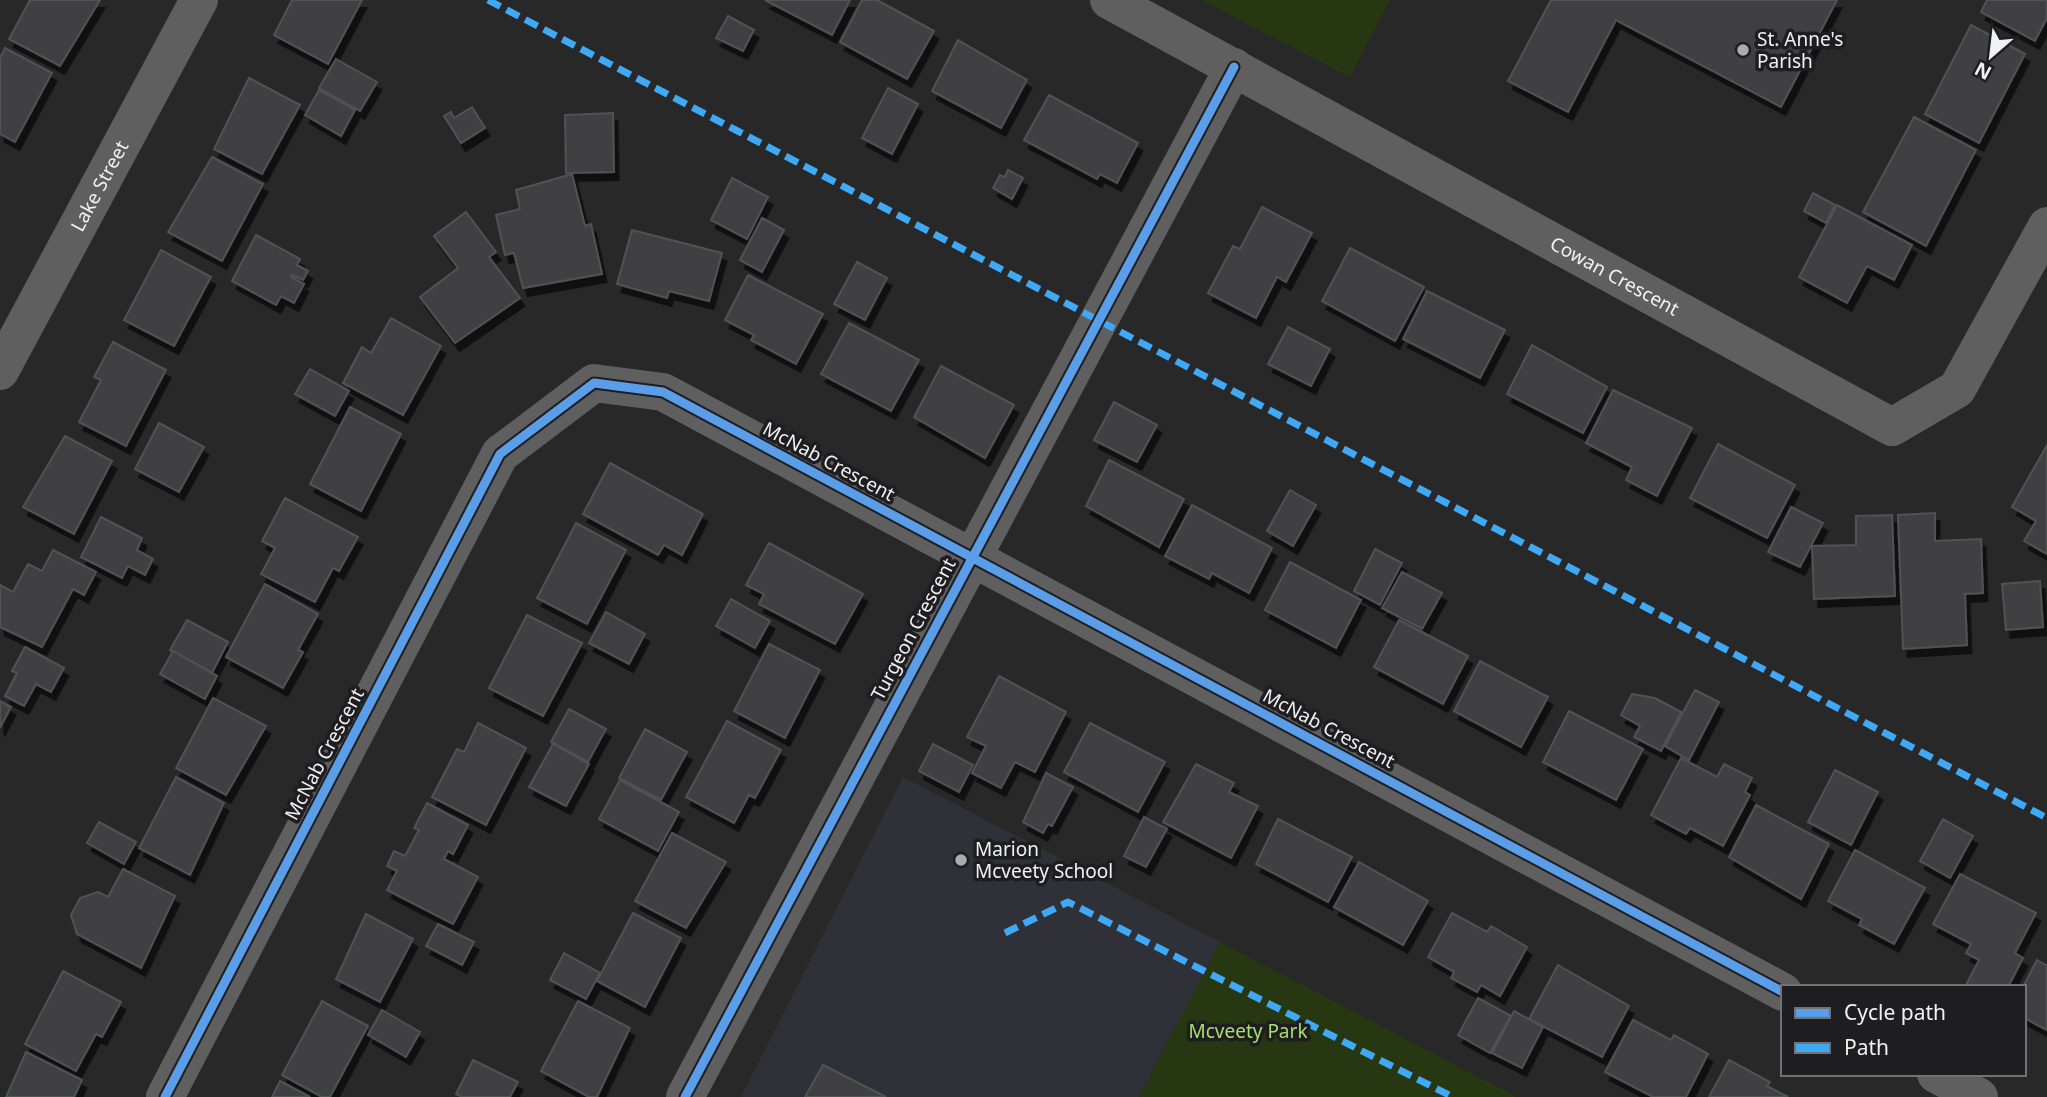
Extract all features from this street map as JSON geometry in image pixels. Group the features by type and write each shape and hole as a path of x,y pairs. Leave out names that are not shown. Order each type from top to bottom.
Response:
{"street":[{"name":"Lake Street","path":"0,371 199,0"},
{"name":"Cowan Crescent","path":"1109,0 1892,426 1957,389 2047,226"},
{"name":"Turgeon Crescent","path":"685,1097 971,555 1234,67"},
{"name":"McNab Crescent","path":"164,1097 500,454 594,383 663,392 1781,991"},
{"path":"1940,1076 1979,1097"}],"shaded area":[{"name":"Marion Mcveety School","path":"903,777 1220,942 1139,1097 741,1097"}],"green space":[{"path":"1201,0 1390,0 1350,77"},
{"name":"Mcveety Park","path":"1220,942 1517,1097 1139,1097"}],"building":[{"path":"30,0 100,0 60,66 9,39"},
{"path":"292,0 362,0 328,64 274,35"},
{"path":"765,0 850,0 832,35"},
{"path":"862,0 877,0 934,31 907,79 840,42"},
{"name":"St. Anne's Parish","path":"1551,0 1837,0 1781,107 1616,20 1568,112 1508,81"},
{"path":"1987,0 2047,0 2047,18 2035,41 1981,12"},
{"path":"728,16 754,30 743,51 716,38"},
{"path":"1971,25 2025,54 1979,143 1925,114"},
{"path":"958,40 1027,80 1001,128 932,91"},
{"path":"5,48 52,73 15,142 0,134 0,58"},
{"path":"336,59 377,82 360,111 319,88"},
{"path":"249,78 300,105 262,174 214,149"},
{"path":"888,88 918,104 892,154 862,138"},
{"path":"319,90 355,110 341,136 305,115"},
{"path":"1049,95 1138,143 1117,183 1100,174 1097,179 1024,140"},
{"path":"472,107 485,128 461,143 444,116 451,112 454,118"},
{"path":"613,113 614,172 566,173 565,115"},
{"path":"1914,117 1976,150 1926,246 1863,212"},
{"path":"212,157 263,184 222,261 168,232"},
{"path":"1008,170 1023,178 1012,199 993,188 1000,175 1005,177"},
{"path":"572,174 585,226 591,224 602,274 523,288 514,253 505,255 496,215 520,209 516,190"},
{"path":"732,178 768,197 747,239 711,220"},
{"path":"1813,193 1835,205 1826,223 1804,211"},
{"path":"1837,205 1912,245 1894,280 1867,266 1847,303 1799,277"},
{"path":"1262,207 1312,233 1286,282 1277,277 1256,318 1208,293 1233,246 1240,249"},
{"path":"466,212 496,252 489,257 520,298 455,343 420,297 458,268 434,236"},
{"path":"762,218 784,230 762,272 740,260"},
{"path":"632,230 722,253 709,301 669,291 667,298 617,284"},
{"path":"256,235 300,259 297,265 308,271 303,280 292,275 291,277 304,284 294,303 281,296 276,305 232,281"},
{"path":"1350,248 1424,287 1395,341 1322,301"},
{"path":"161,250 211,277 174,346 124,320"},
{"path":"857,262 887,278 865,320 834,304"},
{"path":"748,275 823,314 796,364 751,340 754,335 725,320"},
{"path":"1427,291 1505,330 1480,378 1403,339"},
{"path":"391,318 441,346 403,415 343,383 362,347 371,353"},
{"path":"849,323 919,360 891,411 821,374"},
{"path":"1288,327 1330,349 1311,386 1268,364"},
{"path":"113,342 166,370 126,446 79,422 101,380 94,377"},
{"path":"1532,345 1607,387 1583,433 1507,394"},
{"path":"941,366 1014,405 985,458 914,417"},
{"path":"310,369 349,391 335,416 295,394"},
{"path":"1613,390 1692,428 1657,496 1626,480 1632,467 1586,443"},
{"path":"1114,402 1157,425 1137,462 1094,440"},
{"path":"350,407 401,434 361,511 310,484"},
{"path":"159,423 204,447 179,492 135,469"},
{"path":"65,436 112,461 74,534 23,507"},
{"path":"1718,444 1795,485 1767,538 1690,498"},
{"path":"2047,445 2047,554 2024,541 2036,521 2012,507"},
{"path":"1109,460 1184,499 1159,547 1086,506"},
{"path":"610,463 703,514 682,555 664,545 658,555 583,514"},
{"path":"1290,490 1316,505 1293,546 1267,531"},
{"path":"285,498 358,537 339,571 333,568 315,602 261,574 275,548 262,541"},
{"path":"1192,505 1272,548 1249,593 1212,573 1209,579 1165,556"},
{"path":"1791,507 1823,523 1800,567 1768,552"},
{"path":"1935,513 1935,541 1981,539 1983,593 1965,594 1967,645 1903,649 1898,515"},
{"path":"1892,515 1895,596 1814,599 1812,546 1856,545 1856,516"},
{"path":"101,517 142,538 137,550 153,559 145,575 128,566 122,578 81,557"},
{"path":"576,523 626,550 587,624 537,598"},
{"path":"769,543 863,594 835,644 759,604 764,594 746,585"},
{"path":"1375,549 1402,563 1380,605 1354,591"},
{"path":"53,550 96,572 84,595 73,589 42,647 0,627 0,585 13,592 28,564 42,571"},
{"path":"1290,562 1361,600 1336,648 1265,610"},
{"path":"1402,572 1442,593 1422,629 1382,608"},
{"path":"2040,581 2043,627 2006,630 2002,584"},
{"path":"265,584 318,614 298,650 303,652 283,688 226,657"},
{"path":"731,599 770,621 755,648 716,626"},
{"path":"606,612 645,634 629,664 589,643"},
{"path":"527,615 582,643 543,716 489,688"},
{"path":"187,620 228,642 212,673 170,650"},
{"path":"1399,620 1468,656 1443,704 1374,667"},
{"path":"769,644 820,670 785,738 734,711"},
{"path":"25,647 64,668 51,692 36,684 24,706 5,696 17,673 12,671"},
{"path":"173,651 217,676 205,699 160,674"},
{"path":"1480,661 1548,697 1521,747 1454,711"},
{"path":"999,676 1066,712 1035,772 1015,762 1001,788 972,773 986,746 967,737"},
{"path":"1695,690 1719,702 1689,760 1665,746"},
{"path":"1632,694 1655,698 1681,712 1661,751 1634,737 1640,726 1621,715"},
{"path":"213,698 266,726 226,795 176,768"},
{"path":"0,701 11,707 0,728"},
{"path":"569,709 606,729 588,762 551,742"},
{"path":"1569,711 1643,749 1616,800 1543,762"},
{"path":"727,721 781,750 755,798 749,795 734,823 686,797"},
{"path":"478,723 526,748 486,825 432,797 457,749 464,752"},
{"path":"1090,723 1165,762 1138,812 1064,772"},
{"path":"645,729 687,752 661,800 619,778"},
{"path":"553,744 589,764 566,806 529,787"},
{"path":"933,744 973,765 959,792 919,771"},
{"path":"1681,758 1717,777 1724,764 1752,778 1745,792 1750,795 1723,846 1690,828 1686,834 1651,815"},
{"path":"1196,764 1234,783 1229,792 1258,806 1231,858 1163,822"},
{"path":"1835,770 1878,792 1851,845 1808,822"},
{"path":"1046,773 1073,787 1052,826 1048,824 1043,833 1023,822"},
{"path":"176,777 224,803 190,875 139,848"},
{"path":"620,780 679,812 658,851 599,819"},
{"path":"427,803 468,825 453,854 448,851 444,859 478,877 453,924 387,890 397,871 387,866 394,851 405,856 419,830 414,828"},
{"path":"1756,805 1829,844 1801,899 1729,857"},
{"path":"1144,817 1167,829 1146,867 1124,856"},
{"path":"1278,819 1352,857 1328,902 1256,864"},
{"path":"1943,819 1973,836 1950,878 1920,861"},
{"path":"99,822 136,842 124,864 87,843"},
{"path":"672,833 726,862 686,928 635,901"},
{"path":"1855,850 1925,888 1894,944 1859,925 1862,919 1828,901"},
{"path":"1359,862 1428,901 1403,945 1334,907"},
{"path":"123,869 175,896 141,968 77,934 71,915 80,898 98,892 108,897"},
{"path":"1960,874 2036,913 2015,953 2023,958 2009,985 1966,985 1979,960 1966,953 1971,944 1933,924"},
{"path":"633,913 681,938 645,1007 597,981"},
{"path":"1452,913 1487,932 1491,926 1527,947 1500,996 1481,985 1477,992 1451,978 1454,972 1428,957"},
{"path":"366,914 413,939 380,1002 336,979"},
{"path":"438,924 474,942 462,965 426,946"},
{"path":"564,953 600,973 586,999 550,980"},
{"path":"2037,960 2047,966 2047,1030 2026,1019 2024,985"},
{"path":"1558,965 1629,1006 1602,1057 1529,1019"},
{"path":"63,971 121,1002 102,1037 96,1034 76,1071 25,1044"},
{"path":"1478,998 1511,1016 1490,1053 1458,1035"},
{"path":"322,1001 368,1026 330,1097 322,1097 282,1075"},
{"path":"578,1001 630,1028 597,1097 589,1097 541,1071"},
{"path":"382,1010 420,1032 406,1057 368,1035"},
{"path":"1514,1011 1543,1027 1522,1068 1492,1053"},
{"path":"1633,1020 1671,1040 1674,1035 1708,1054 1686,1097 1653,1097 1605,1072"},
{"path":"26,1052 82,1080 74,1097 6,1097"},
{"path":"473,1060 518,1082 510,1097 462,1097 456,1094"},
{"path":"1729,1060 1770,1082 1767,1086 1788,1097 1709,1097"},
{"path":"823,1065 886,1097 805,1097"},
{"path":"280,1081 310,1097 272,1097"}],"marked path":[{"path":"488,0 2047,818"},
{"path":"1005,933 1068,902 1453,1097"}],"cycle path":[{"path":"685,1097 1234,67"},
{"path":"165,1097 500,454 594,383 663,392 1781,991"}],"place":[{"name":"St. Anne's Parish","path":"1743,50"},
{"name":"Marion Mcveety School","path":"961,860"}]}
